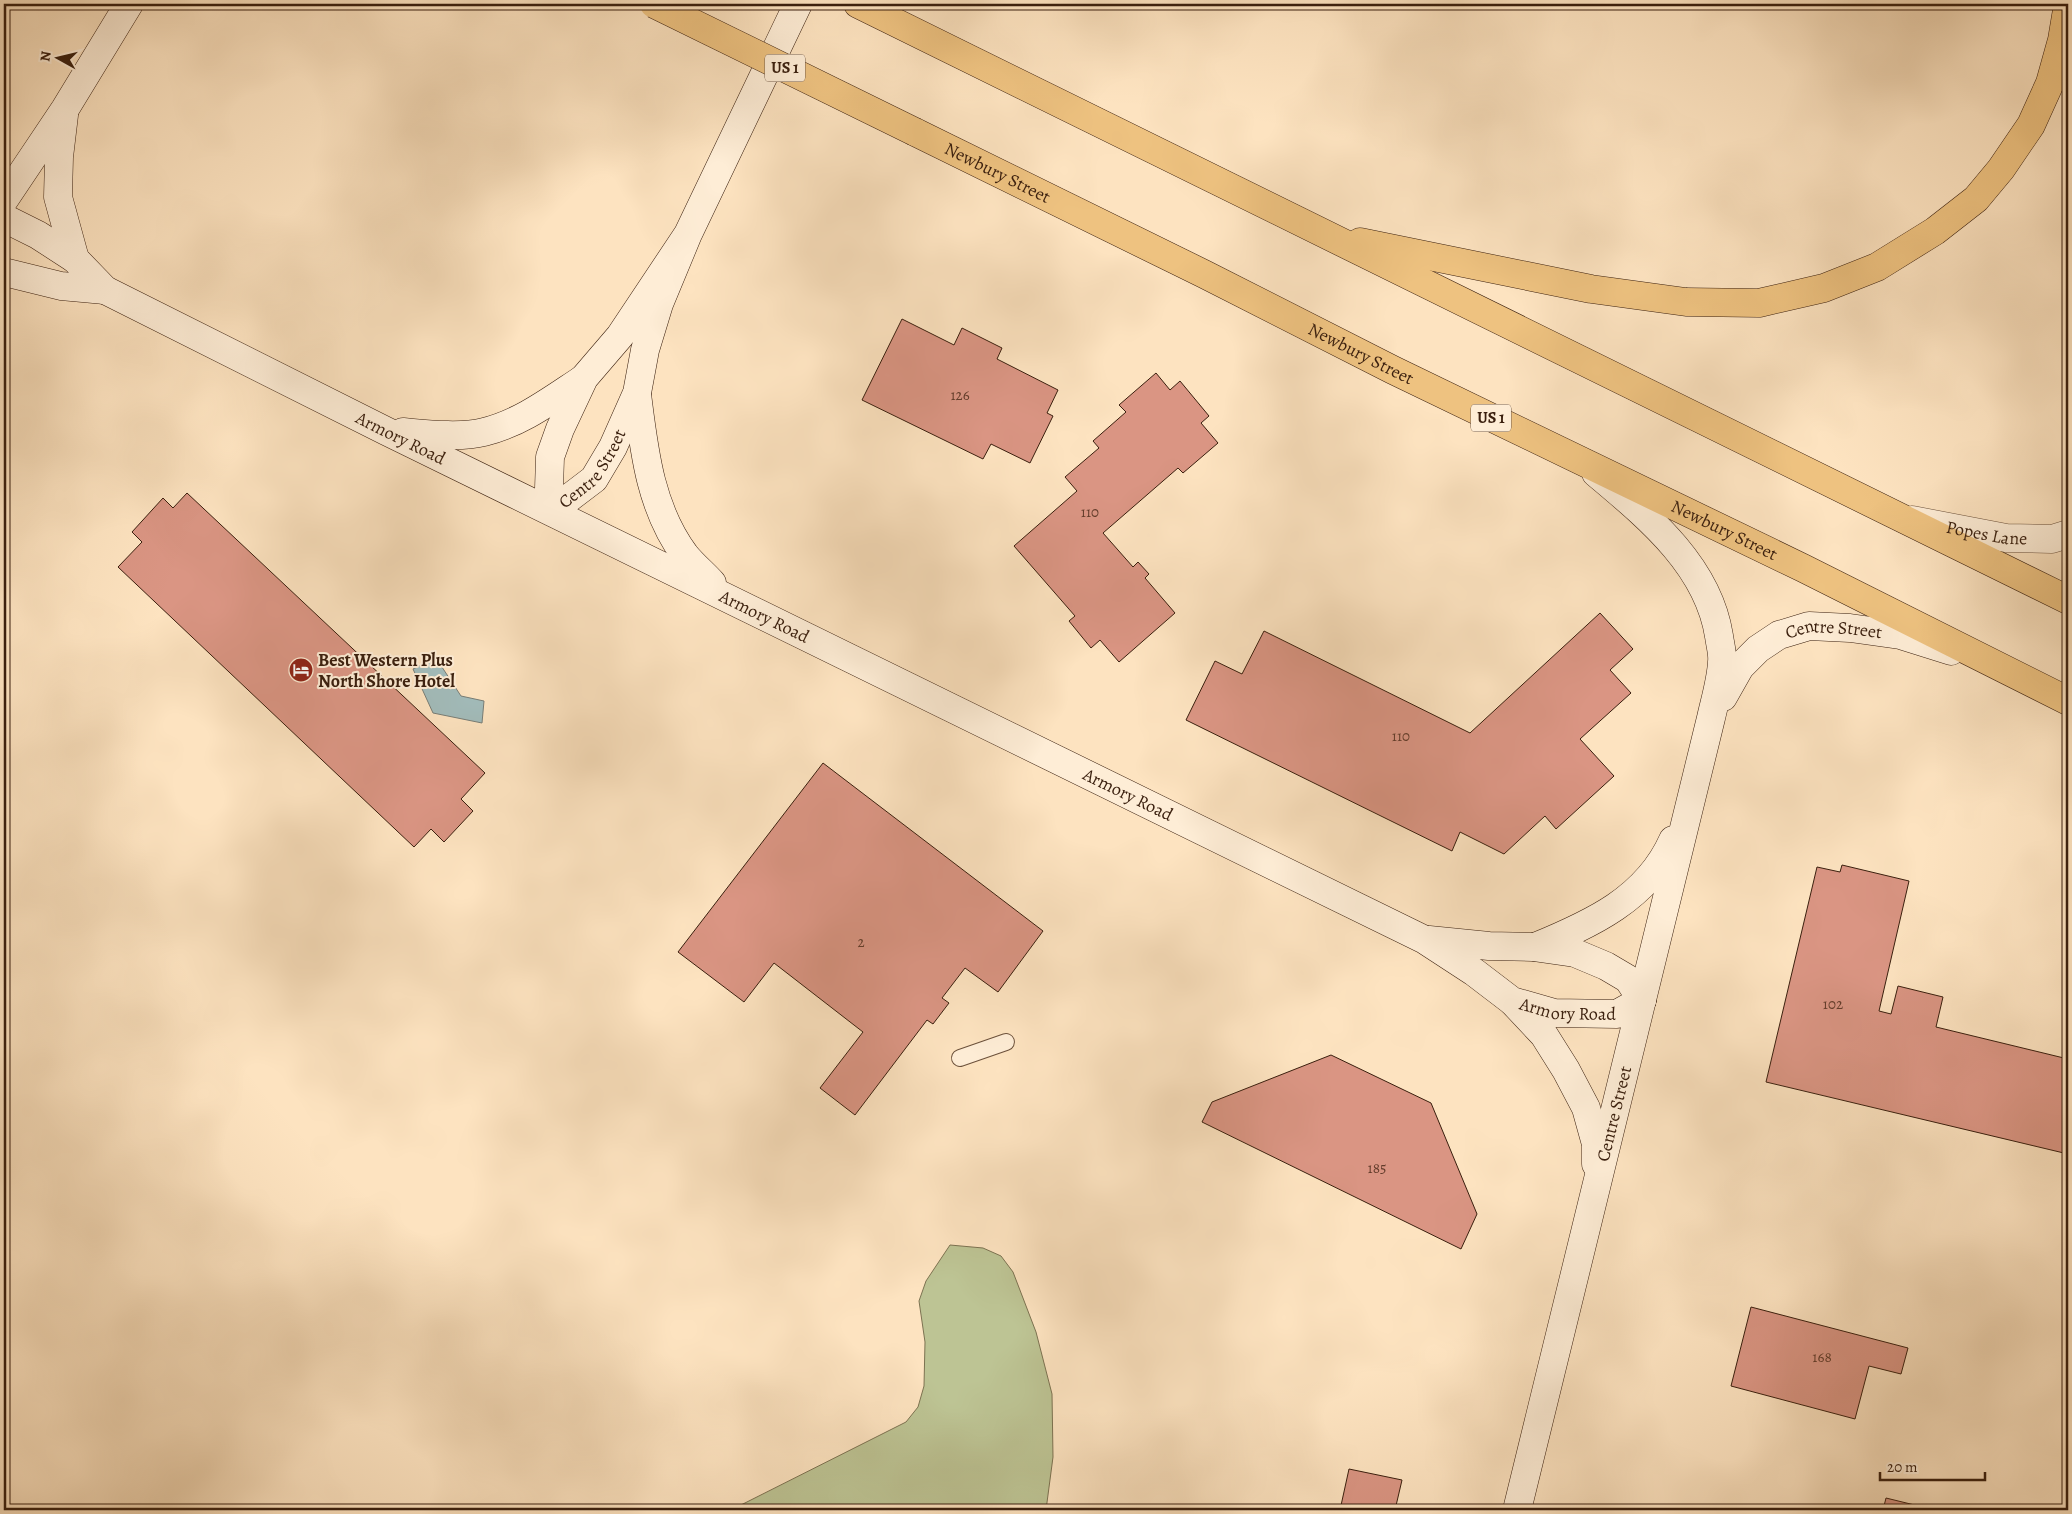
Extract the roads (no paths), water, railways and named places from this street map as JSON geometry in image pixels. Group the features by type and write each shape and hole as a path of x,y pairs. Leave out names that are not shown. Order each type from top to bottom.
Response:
{"main road":[{"path":"4,200 65,109 129,4"},
{"name":"Newbury Street","path":"654,4 1204,274 1393,370 1803,568 2068,701"},
{"name":"Centre Street","path":"688,234 620,336 584,378 560,429 550,457 549,489 552,511 594,480 613,447 637,393 645,350 659,304 688,234 798,4"},
{"path":"858,4 2068,600"},
{"path":"1325,234 1591,288 1686,302 1760,303 1824,288 1877,267 1935,231 1976,199 2001,169 2031,125 2050,83 2062,40 2068,4"},
{"path":"65,109 59,157 58,197 75,259"},
{"name":"Armory Road","path":"4,218 38,235 75,259 104,290 1425,940 1474,972 1512,1001 1554,1013 1617,1014 1642,1000 1628,980 1606,966 1575,953 1533,947 1488,946 1425,940"},
{"name":"Armory Road","path":"4,272 61,286 104,290"},
{"path":"386,430 437,435 483,433 528,416 584,378"},
{"path":"637,393 645,460 662,516 686,555 728,598"},
{"name":"Centre Street","path":"1517,1510 1711,718 1723,660 1717,625 1704,592 1685,558 1646,515 1584,463"},
{"name":"Popes Lane","path":"1905,519 2006,538 2052,539 2068,534"},
{"name":"Centre Street","path":"1711,718 1740,667 1758,649 1779,635 1809,626 1850,628 1900,635 1993,664"},
{"path":"1533,947 1572,932 1612,911 1648,881 1671,845 1691,800"},
{"path":"1512,1001 1544,1034 1586,1108 1596,1144 1595,1192"}],"lane":[{"path":"960,1058 1006,1042"}],"water":[{"path":"436,658 461,696 484,701 482,723 433,713 413,669"}],"place":[{"name":"Best Western Plus North Shore Hotel","path":"301,670"}]}
